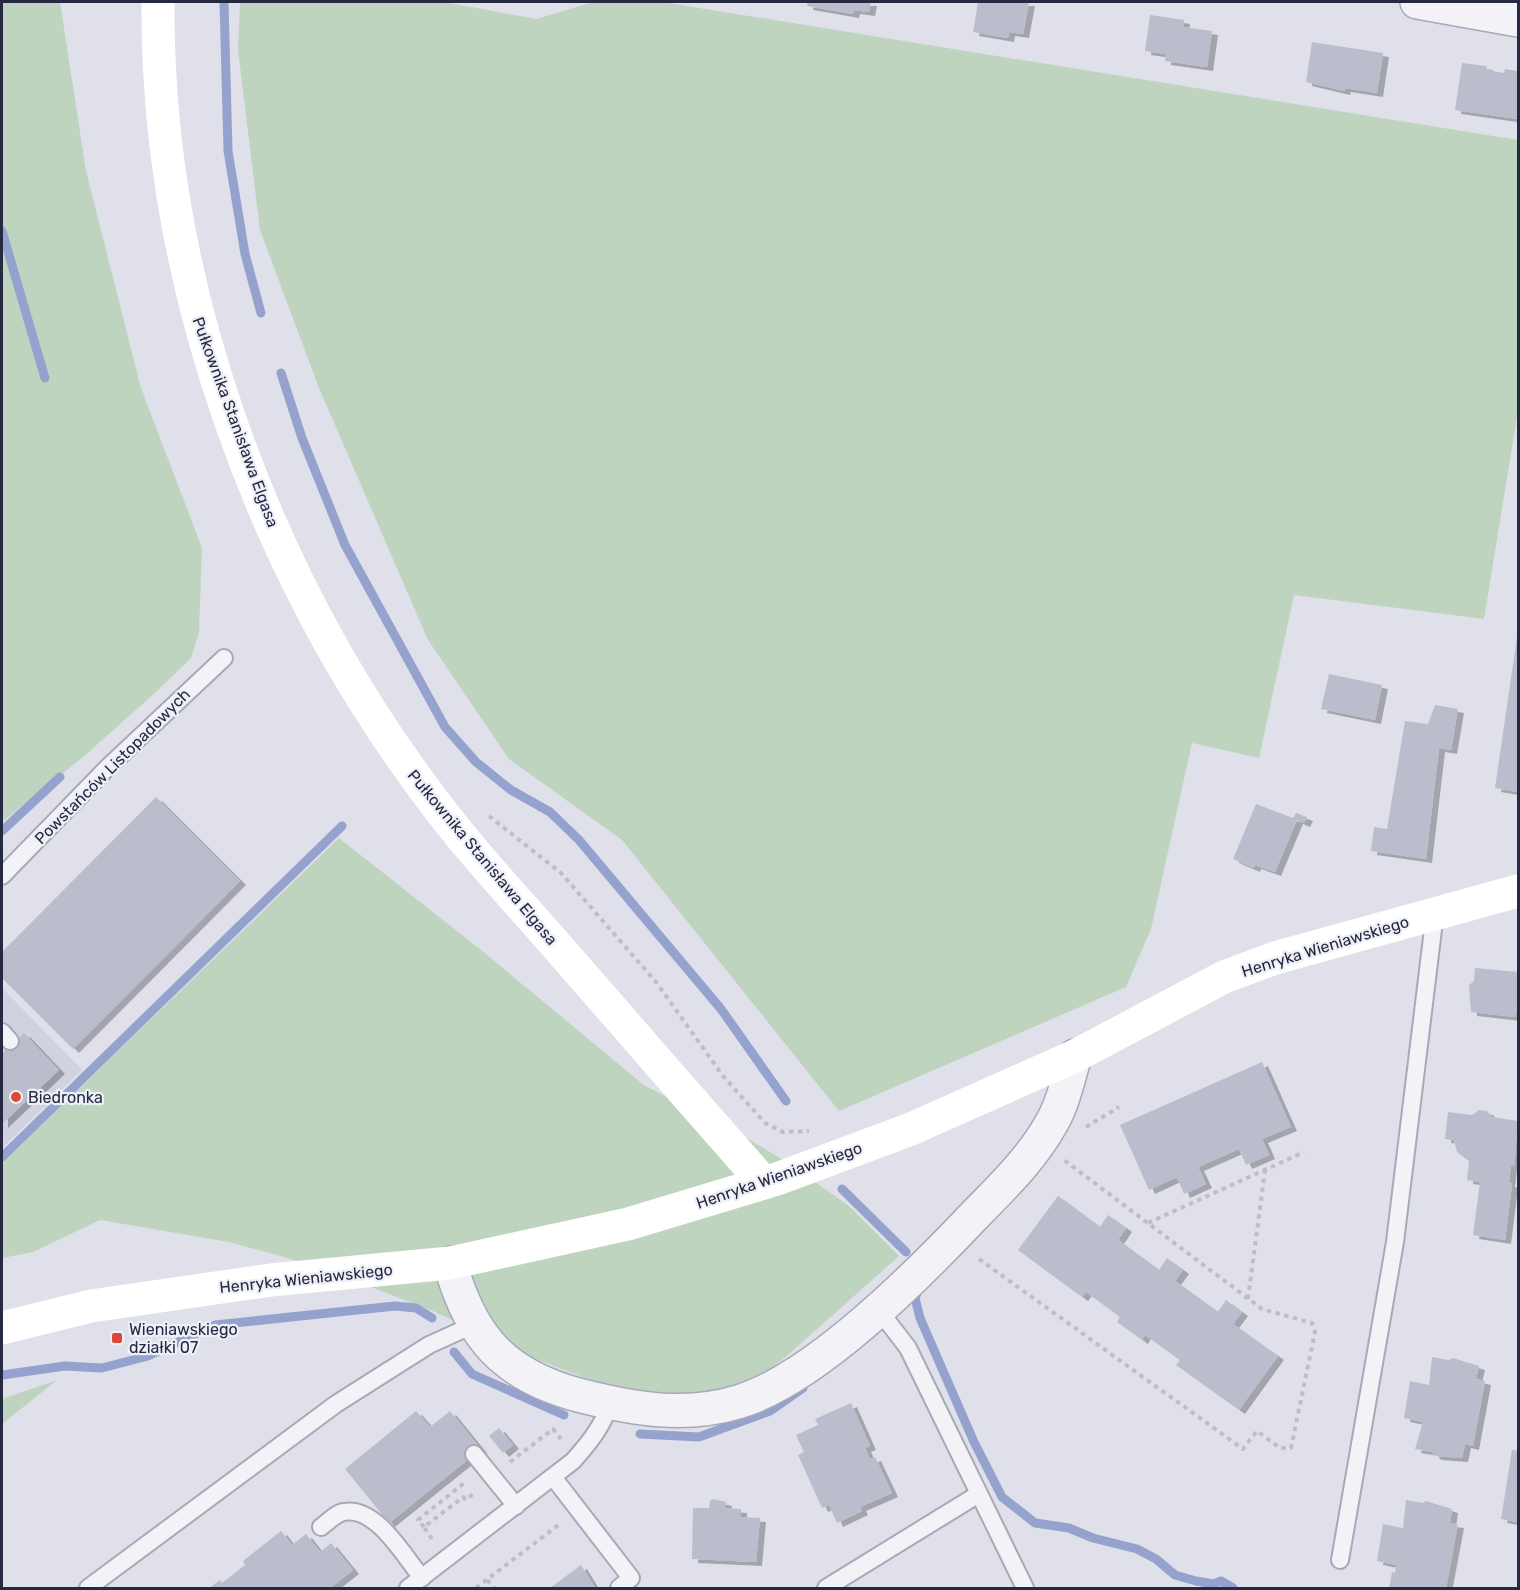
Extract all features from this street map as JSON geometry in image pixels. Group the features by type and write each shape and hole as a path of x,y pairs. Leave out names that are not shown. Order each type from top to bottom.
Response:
{"street":[{"name":"Pułkownika Stanisława Elgasa","path":"158,2 157,68 166,161 178,235 193,298 212,363 256,488 303,592 360,696 429,796 764,1183"},
{"path":"1417,2 1518,20"},
{"name":"Henryka Wieniawskiego","path":"2,1328 91,1306 271,1280 450,1263 628,1224 764,1183 911,1129 1075,1056 1224,977 1275,958 1518,891"},
{"path":"450,1263 459,1296 473,1325 495,1354 528,1378 569,1393 645,1410 675,1412 708,1410 740,1402 795,1374 878,1309 953,1238 1007,1182 1052,1123 1075,1056"}],"lane":[{"name":"Powstańców Listopadowych","path":"2,876 108,767 224,658"},
{"path":"1340,1560 1395,1242 1435,913"},
{"path":"878,1309 908,1348 977,1495 1025,1588"},
{"path":"88,1588 336,1404 429,1345 473,1325"},
{"path":"408,1588 553,1477 591,1442 606,1417 610,1403"},
{"path":"474,1454 516,1506"},
{"path":"553,1477 631,1578 619,1588"},
{"path":"826,1588 977,1495"},
{"path":"321,1527 341,1512 358,1511 373,1518 422,1578"}],"path":[{"path":"484,813 561,873 656,982 723,1076 765,1123 783,1132 813,1133 821,1140 832,1158"},
{"path":"1148,1223 1304,1152"},
{"path":"979,1259 1242,1449 1257,1431 1280,1448 1288,1450 1294,1444 1314,1327 1308,1320 1262,1309 1056,1155"},
{"path":"1248,1299 1265,1169"},
{"path":"424,1527 418,1520 464,1483 459,1477"},
{"path":"476,1588 578,1510"},
{"path":"487,1580 494,1588"}],"shaded area":[{"path":"2,988 82,1070 2,1148"}],"green space":[{"path":"2,2 60,2 86,171 141,388 202,548 199,632 191,658 82,758 2,822"},
{"path":"240,2 444,2 536,19 594,2 662,2 1518,140 1518,411 1484,619 1294,595 1259,758 1192,743 1151,929 1126,987 839,1111 622,840 509,759 428,640 319,388 260,230 238,50"},
{"path":"339,838 481,950 645,1086 732,1129 788,1163 849,1206 899,1256 758,1379 720,1390 681,1395 648,1393 593,1381 533,1358 435,1312 320,1267 229,1242 100,1220 33,1252 2,1258 2,1163"},
{"path":"57,1380 2,1424 2,1399"}],"building":[{"path":"808,2 871,2 869,12 854,10 853,14 807,6"},
{"path":"978,2 1029,2 1023,34 1009,32 1008,38 973,32"},
{"path":"1150,15 1184,20 1183,27 1212,31 1207,67 1165,61 1166,54 1145,51"},
{"path":"1312,42 1383,53 1377,93 1345,88 1344,91 1306,82"},
{"path":"1462,63 1487,66 1486,70 1504,73 1505,69 1518,71 1518,119 1455,110"},
{"path":"1518,637 1518,792 1495,788"},
{"path":"1329,674 1382,685 1375,720 1321,709"},
{"path":"1435,705 1458,709 1451,750 1439,748 1426,859 1371,851 1374,827 1387,829 1405,721 1428,724"},
{"path":"156,797 240,881 73,1049 2,978 2,952"},
{"path":"1256,804 1293,818 1296,813 1307,817 1304,823 1297,820 1275,872 1255,865 1254,868 1233,859"},
{"path":"1475,968 1518,972 1518,1014 1516,1013 1515,1017 1471,1012 1469,985 1474,981"},
{"name":"Biedronka","path":"24,1033 59,1070 2,1124 2,1054"},
{"path":"1262,1062 1291,1127 1262,1139 1269,1155 1246,1165 1239,1149 1198,1167 1206,1184 1184,1194 1177,1177 1149,1190 1120,1125"},
{"path":"1479,1110 1487,1111 1492,1117 1518,1121 1514,1166 1511,1166 1509,1183 1512,1184 1505,1240 1473,1235 1480,1182 1467,1180 1469,1161 1457,1152 1454,1140 1445,1139 1448,1112 1472,1115"},
{"path":"1058,1196 1100,1227 1108,1215 1126,1228 1118,1240 1159,1270 1167,1258 1183,1270 1175,1281 1218,1312 1226,1300 1242,1312 1233,1324 1278,1356 1239,1410 1176,1365 1180,1360 1145,1335 1142,1340 1117,1322 1120,1317 1086,1292 1082,1297 1018,1250"},
{"path":"1432,1357 1449,1360 1453,1358 1479,1366 1476,1379 1485,1381 1473,1446 1465,1444 1462,1458 1435,1456 1432,1452 1415,1449 1423,1422 1404,1418 1410,1381 1429,1385"},
{"path":"851,1403 870,1446 865,1448 870,1459 875,1457 892,1493 860,1507 862,1511 837,1523 829,1505 822,1508 798,1455 804,1452 796,1435 818,1425 815,1419"},
{"path":"416,1411 430,1427 450,1411 481,1449 389,1523 345,1469"},
{"path":"499,1428 513,1445 503,1453 489,1436"},
{"path":"1512,1450 1518,1451 1518,1522 1501,1519"},
{"path":"713,1499 726,1502 726,1508 741,1509 741,1517 760,1518 756,1562 692,1559 693,1508 709,1508 710,1501"},
{"path":"1406,1500 1423,1503 1426,1501 1452,1509 1450,1523 1458,1524 1446,1588 1389,1588 1396,1565 1377,1561 1383,1524 1403,1528"},
{"path":"281,1531 292,1545 306,1534 320,1552 331,1543 353,1570 330,1588 209,1588 220,1580 222,1583 245,1565 243,1561"},
{"path":"581,1565 595,1588 550,1588"}],"waterway":[{"path":"224,2 228,151 245,254 261,313"},
{"path":"2,231 45,378"},
{"path":"281,373 302,438 345,545 445,727 476,762 511,790 550,812 579,840 721,1009 786,1101"},
{"path":"2,831 60,777"},
{"path":"2,1157 342,826"},
{"path":"842,1189 906,1252"},
{"path":"919,1289 915,1298 920,1318 974,1442 1002,1497 1035,1523 1069,1528 1093,1538 1137,1549 1156,1559 1175,1575 1214,1584 1221,1581 1233,1588"},
{"path":"2,1375 65,1366 102,1368 148,1356 215,1325 395,1306 416,1308 432,1318"},
{"path":"454,1352 472,1374 564,1415"},
{"path":"640,1434 699,1437 770,1411 803,1388"}],"place":[{"name":"Biedronka","path":"16,1097"},
{"name":"Wieniawskiego działki 07","path":"117,1338"}]}
